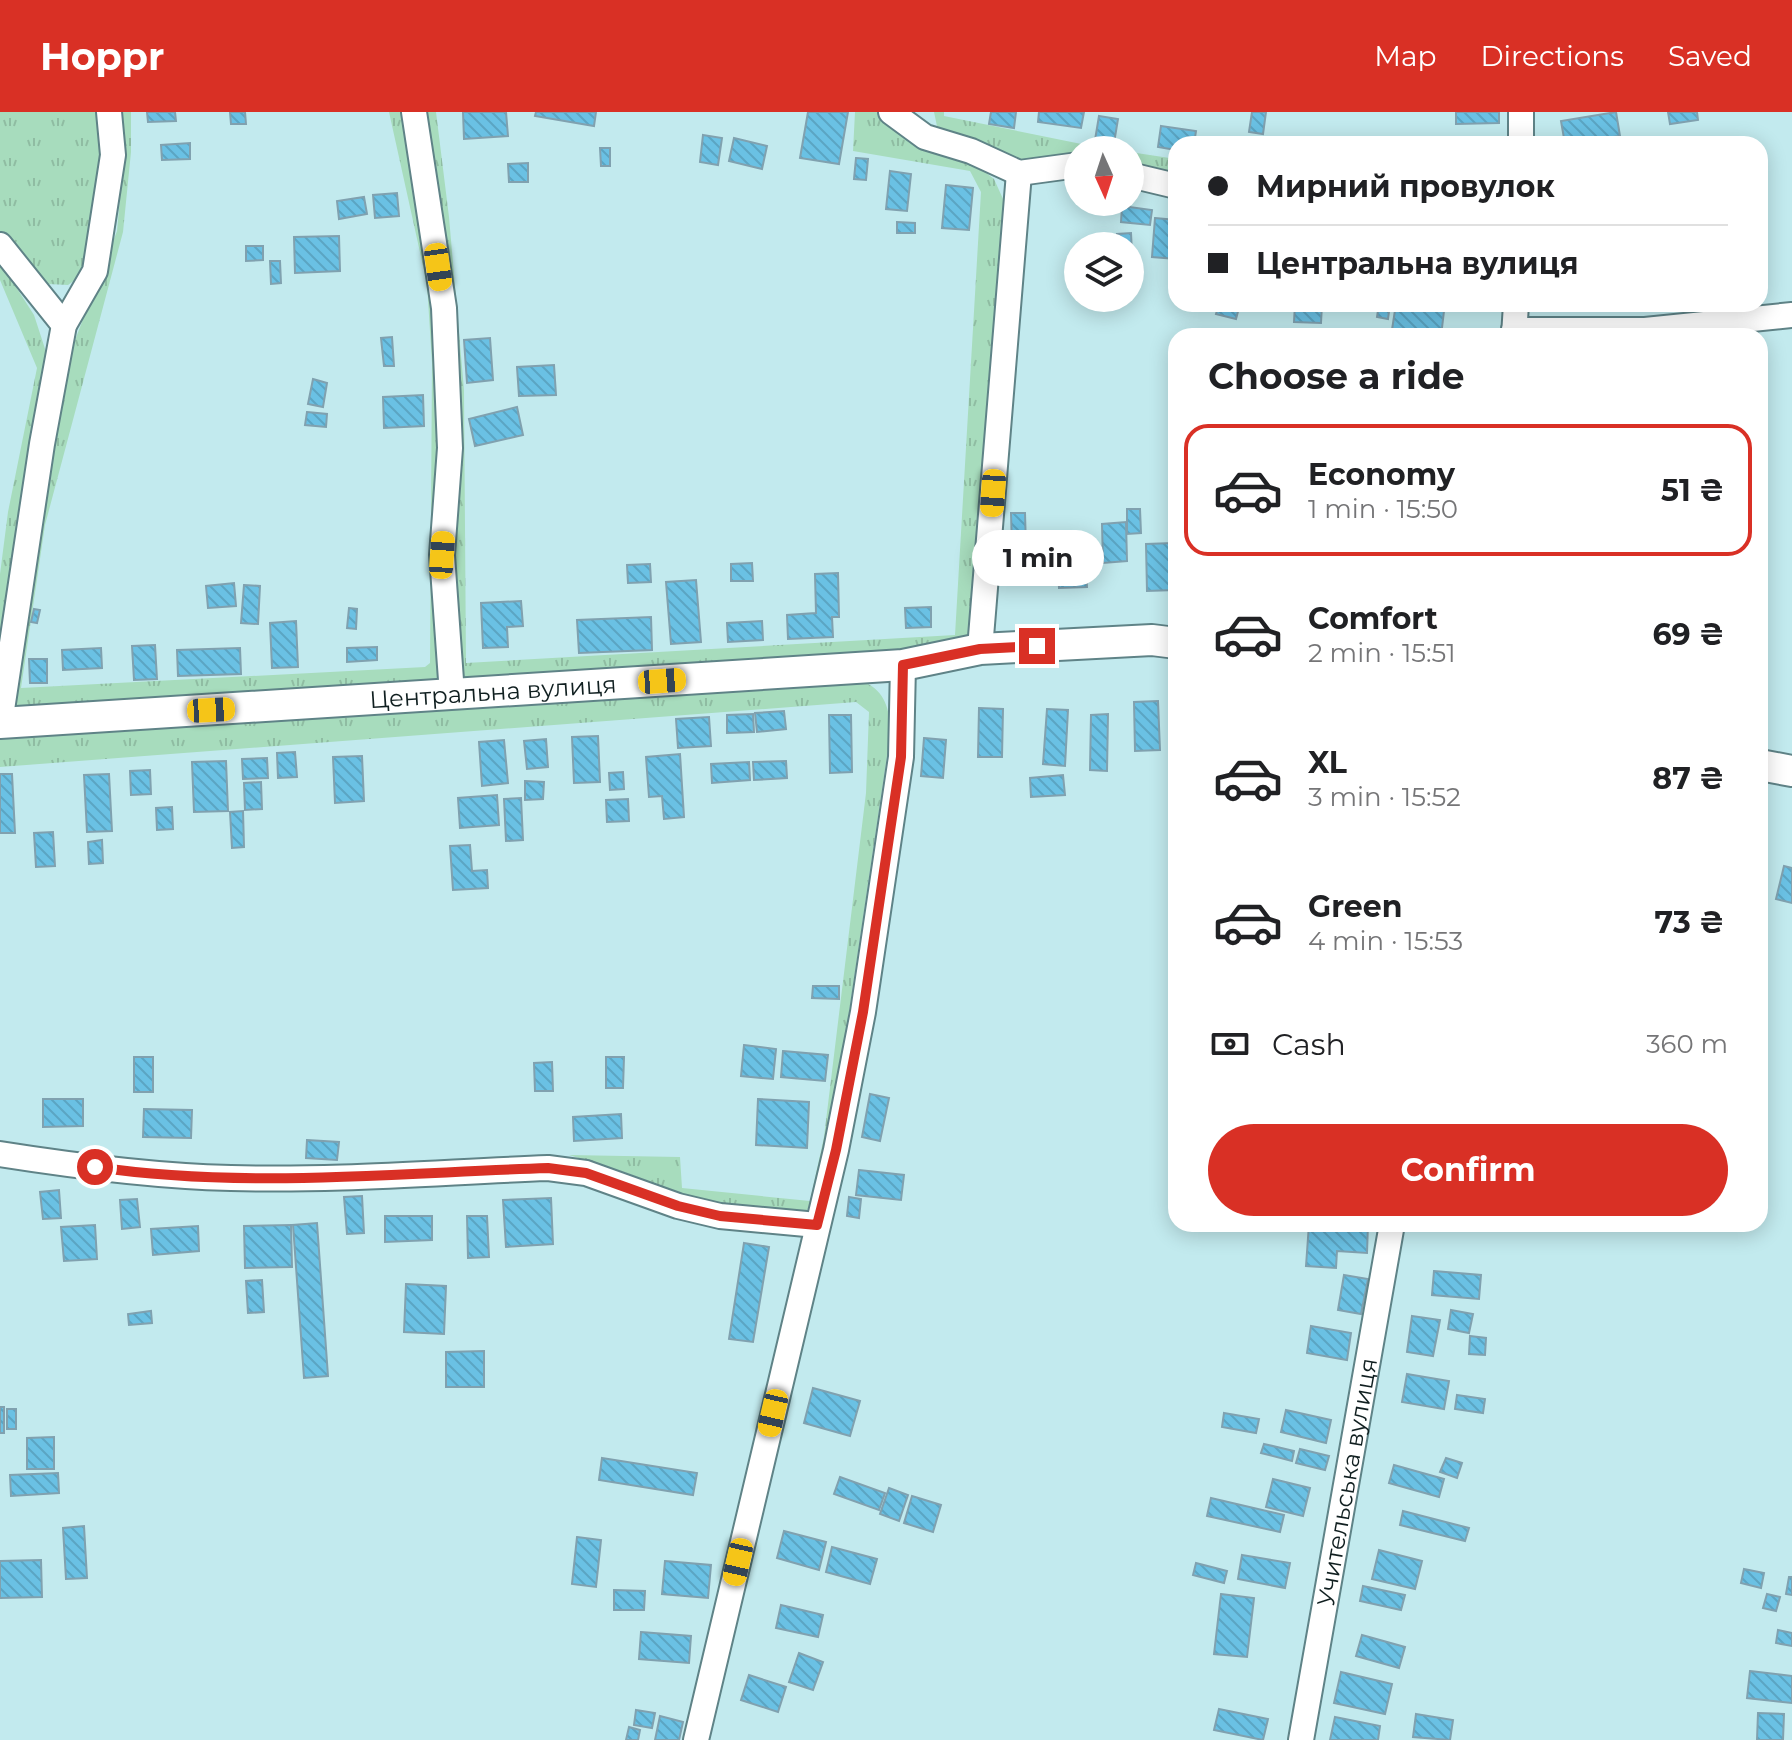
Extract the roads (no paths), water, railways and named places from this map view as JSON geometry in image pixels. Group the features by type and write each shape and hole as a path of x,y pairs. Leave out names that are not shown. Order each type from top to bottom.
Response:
{"street":[{"path":"0,723 42,444 64,325 95,271 113,155 109,112"},
{"path":"414,112 444,308 450,448 442,555 452,694"},
{"path":"891,112 925,137 971,151 1019,173 1064,167"},
{"path":"925,137 927,112"},
{"path":"1521,112 1521,136"},
{"path":"980,649 1019,173"},
{"path":"1144,178 1168,184"},
{"path":"0,245 64,325"},
{"path":"1665,328 1792,315"},
{"name":"Центральна вулиця","path":"0,723 903,665 980,649 1152,640 1168,642"},
{"path":"696,1740 836,1150 863,1012 901,757 903,665"},
{"path":"1768,766 1792,771"},
{"path":"0,1154 120,1171 229,1178 312,1179 548,1168 586,1173 678,1206 720,1216 817,1225"},
{"name":"Учительська вулиця","path":"1301,1740 1391,1232"}]}
